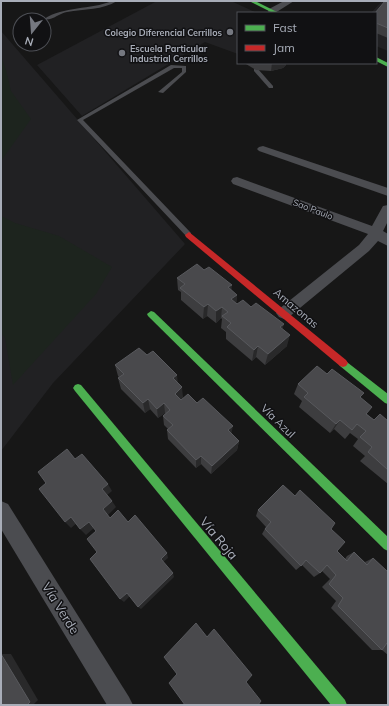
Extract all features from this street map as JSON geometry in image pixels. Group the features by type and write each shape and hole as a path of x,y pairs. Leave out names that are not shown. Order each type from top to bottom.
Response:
{"street":[{"path":"251,1 274,12 290,1"},
{"path":"377,59 388,64"},
{"path":"263,149 388,192"},
{"name":"Sao Paulo","path":"237,181 375,232 388,241"},
{"path":"284,313 356,256 371,240 388,209"},
{"name":"Amazonas","path":"189,235 388,400"},
{"name":"Vía Azul","path":"152,314 388,545"},
{"name":"Vía Roja","path":"78,388 340,705"},
{"name":"Vía Verde","path":"1,511 121,705"}],"lane":[{"path":"52,16 65,11 102,6 115,1"},
{"path":"161,92 184,72 184,67 173,66 80,120 189,235"},
{"path":"256,70 271,87"}],"shaded area":[{"name":"Escuela Particular Industrial Cerrillos","path":"157,1 231,1 255,12 237,12 237,54 205,42 82,116 37,65"},
{"path":"382,1 388,1 388,51 377,46 377,12 372,12"},
{"path":"1,31 12,44 12,52 19,52 185,244 53,383 1,451"},
{"path":"1,56 11,91 31,119 1,161"},
{"path":"1,216 15,223 59,236 112,267 96,294 13,385 5,338 1,333"}],"building":[{"path":"385,1 388,1 388,28 377,23 376,12"},
{"path":"197,264 204,270 209,267 232,285 228,287 237,295 231,299 237,304 243,300 251,307 256,303 284,324 280,327 290,335 268,354 258,346 254,350 227,327 231,323 222,316 228,312 222,307 216,311 208,304 204,307 180,288 185,284 177,278"},
{"path":"139,348 147,355 153,351 177,375 173,378 182,387 175,394 181,400 188,394 197,403 203,398 233,426 228,430 239,441 212,466 201,456 196,460 167,430 173,425 163,416 170,410 164,403 157,409 148,399 143,403 118,378 124,374 115,365"},
{"path":"317,366 327,374 332,369 364,393 360,397 372,407 366,414 374,420 380,414 388,421 388,470 368,452 372,447 360,437 366,431 357,424 352,430 340,420 336,424 304,397 308,393 298,384"},
{"path":"67,449 75,459 82,454 108,484 102,489 112,501 103,509 110,518 118,510 128,522 135,515 167,553 161,559 173,573 138,607 127,593 120,599 90,559 97,552 87,539 96,531 89,522 80,529 71,517 65,522 39,489 46,483 38,472"},
{"path":"283,485 295,496 300,490 335,523 331,529 345,542 337,551 347,561 354,552 367,565 373,558 388,572 388,645 387,643 382,650 338,606 343,598 329,584 336,575 327,565 320,573 306,560 301,566 265,529 271,522 258,510"},
{"path":"196,623 207,637 214,629 252,675 246,682 261,701 258,705 185,705 169,683 177,674 164,657"},
{"path":"1,654 30,702 27,705 1,705"}],"traffic: fast":[{"path":"251,1 275,12"},
{"path":"377,60 388,65"},
{"path":"151,314 388,545"},
{"path":"343,363 388,400"},
{"path":"78,388 340,705"}],"traffic: jam":[{"path":"189,235 343,363"}],"place":[{"name":"Colegio Diferencial Cerrillos","path":"230,32"},
{"name":"Escuela Particular Industrial Cerrillos","path":"122,53"}]}
